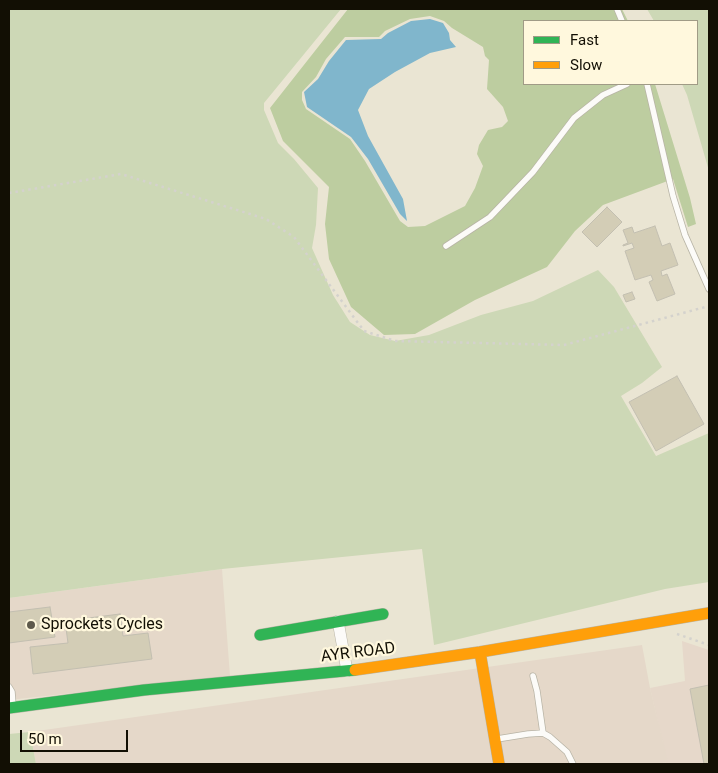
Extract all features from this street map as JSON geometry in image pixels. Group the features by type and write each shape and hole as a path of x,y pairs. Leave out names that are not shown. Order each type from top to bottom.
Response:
{"main road":[{"name":"AYR ROAD","path":"11,708 144,690 347,671 480,652 709,613"},
{"path":"260,635 383,614"},
{"path":"480,652 500,764"}],"street":[{"path":"338,621 347,671"}],"lane":[{"path":"446,246 490,217 533,172 574,118 603,95 624,85"},
{"path":"647,85 673,196 685,235 709,289"},
{"path":"533,676 543,733"},
{"path":"9,687 12,692 11,708"},
{"path":"495,740 543,733 567,752 573,764"}],"path":[{"path":"9,193 121,174 266,218 294,237 364,331 395,342 564,345 709,306"}],"shaded area":[{"path":"222,569 230,676 9,700 9,598"},
{"path":"682,641 709,650 709,764 657,764 667,762 650,688 685,681"},
{"path":"642,645 650,688 668,762 657,764 36,764 30,732"}],"green space":[{"path":"9,9 341,9 264,103 264,110 278,143 318,188 316,225 312,248 333,295 350,322 370,335 395,341 429,335 481,315 533,301 598,270 614,287 662,367 642,383 621,396 656,456 709,433 709,582 665,589 434,645 422,549 222,569 9,598"},
{"path":"348,9 622,9 628,20 523,20 523,85 655,85 690,198 696,224 688,227 673,179 603,205 575,231 547,267 475,300 415,334 384,335 351,307 329,259 325,224 329,187 283,141 270,108","holes":["430,16 444,21 483,47 485,56 489,60 487,89 503,107 508,121 502,127 488,130 479,145 477,154 483,166 475,188 465,206 425,226 408,227 400,221 350,139 306,109 302,100 302,92 316,77 326,59 345,37 379,37 385,31 410,19"]},
{"path":"647,9 709,9 709,171 682,85 698,85 698,20 653,20"},
{"path":"30,732 36,764 9,764 9,734"}],"water":[{"path":"430,19 443,23 449,33 450,40 456,47 430,53 395,72 369,89 358,110 368,136 403,199 407,221 400,214 368,159 351,137 307,107 304,92 318,79 329,61 346,40 381,39 388,33 411,21"}],"building":[{"path":"607,207 622,222 597,247 582,232"},
{"path":"655,226 662,246 670,243 678,265 661,271 662,276 667,274 675,294 657,301 649,282 653,280 651,275 635,280 625,251 634,248 632,243 623,246 628,243 623,230 632,227 634,233"},
{"path":"632,292 635,299 626,302 623,295"},
{"path":"677,376 704,424 656,451 629,402"},
{"name":"Sprockets Cycles","path":"50,607 55,637 9,643 9,612"},
{"path":"120,614 123,636 148,633 152,659 33,674 30,647 68,643 65,621"},
{"path":"709,685 709,764 704,764 690,689"}],"traffic: fast":[{"path":"260,635 383,614"},
{"path":"9,708 144,690 355,670"}],"traffic: slow":[{"path":"355,670 480,652 709,613"},
{"path":"480,652 499,764"}],"place":[{"name":"Sprockets Cycles","path":"31,625"}]}
